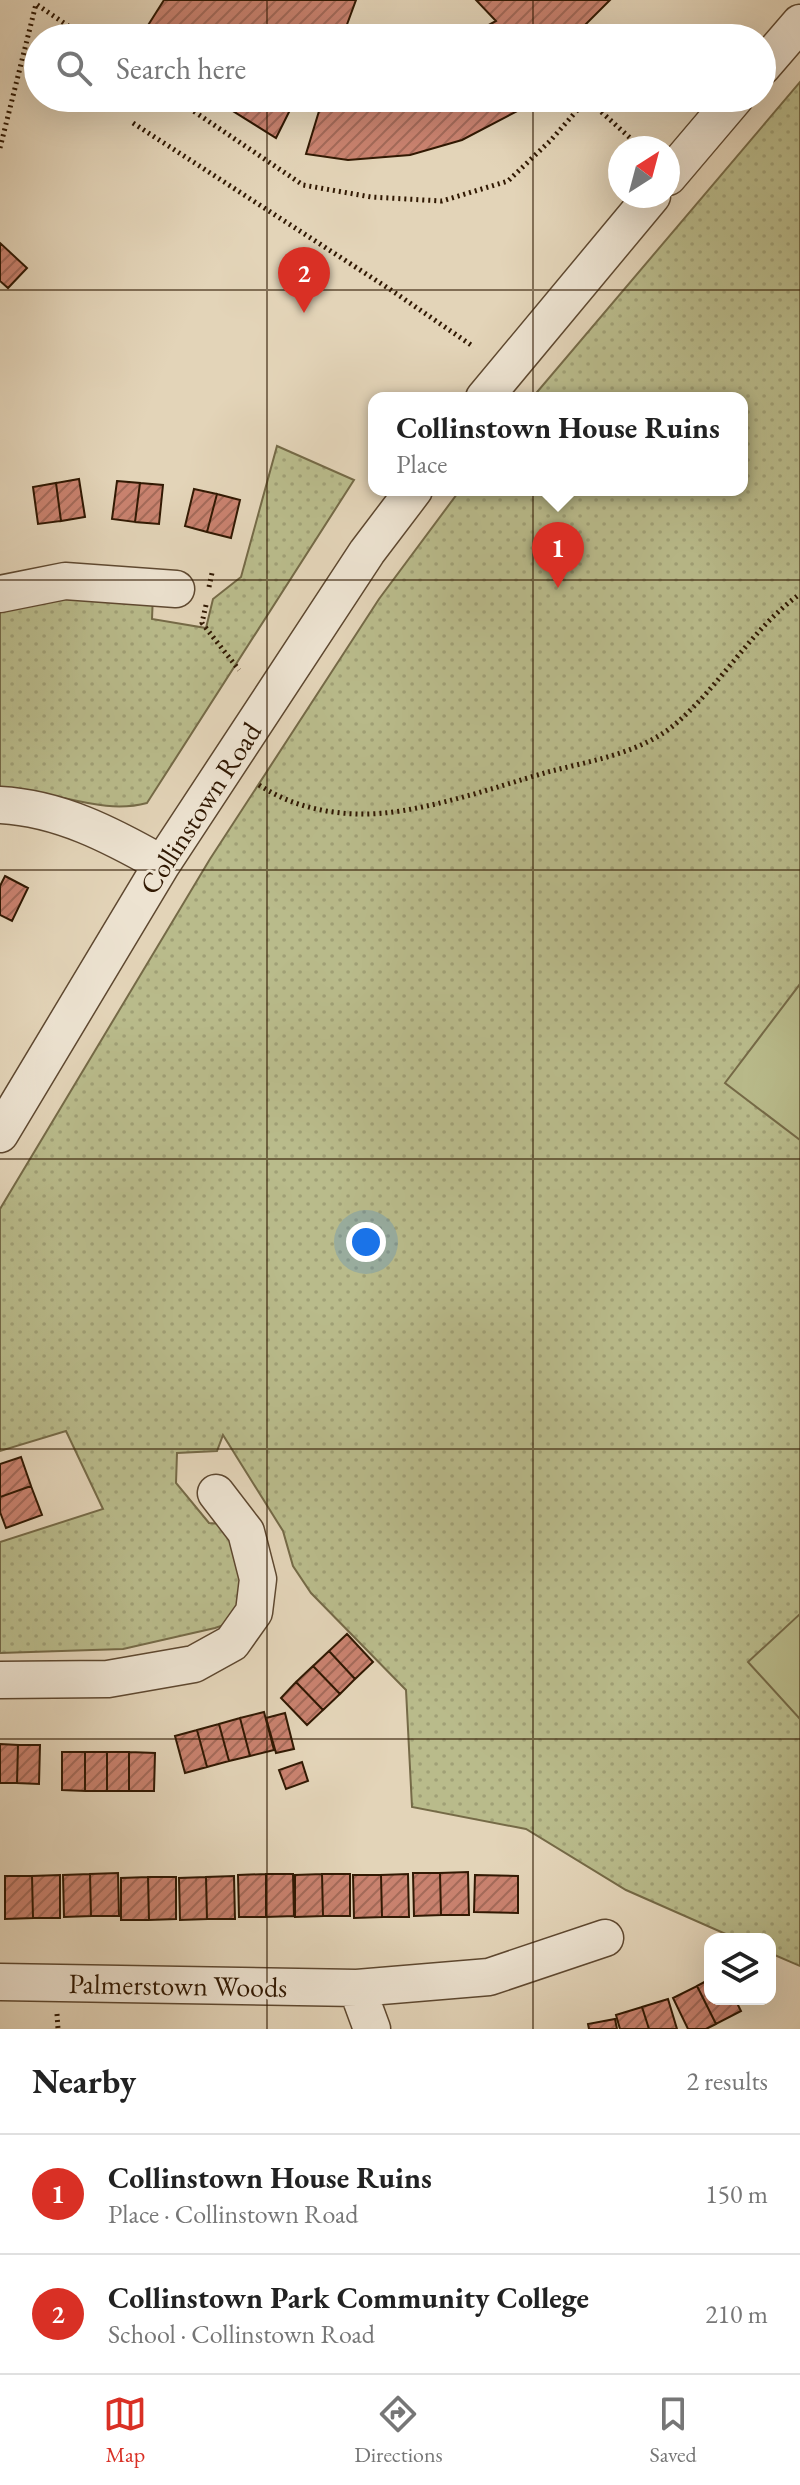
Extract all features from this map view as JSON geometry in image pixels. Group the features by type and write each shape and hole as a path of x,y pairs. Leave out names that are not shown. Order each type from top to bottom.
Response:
{"street":[{"path":"776,51 800,23"},
{"path":"680,163 723,112"},
{"path":"489,392 642,208"},
{"name":"Collinstown Road","path":"0,1134 162,864 367,552 409,496"},
{"path":"0,594 65,581 176,589"},
{"path":"0,805 28,807 107,833 162,864"},
{"path":"0,1680 108,1679 194,1664 232,1643 254,1612 258,1579 246,1532 216,1493"},
{"name":"Palmerstown Woods","path":"0,1982 357,1988 489,1977 605,1938"},
{"path":"357,1988 372,2029"}],"path":[{"path":"31,24 36,2 67,24"},
{"path":"0,148 24,51"},
{"path":"195,112 303,185 371,197 442,201 508,181 576,112"},
{"path":"601,112 628,136"},
{"path":"133,123 474,347"},
{"path":"212,573 202,623 239,670"},
{"path":"259,785 283,800 318,809 358,814 440,801 600,760 636,747 671,727 800,594"},
{"path":"57,2012 58,2029"}],"green space":[{"path":"800,82 800,1966 776,1956 776,1933 723,1933 626,1890 526,1829 412,1807 406,1690 311,1593 293,1566 283,1531 223,1435 217,1451 177,1453 176,1483 209,1523 222,1524 235,1540 247,1602 230,1623 123,1649 0,1653 0,1542 103,1509 66,1431 0,1451 0,1209 210,859 379,599 456,496 748,496 748,392 537,392"},
{"path":"277,446 354,480 147,803 106,806 39,793 0,792 0,608 70,592 153,594 152,619 206,628 213,599 241,577"},
{"path":"800,984 800,1140 725,1083"},
{"path":"800,1614 800,1719 748,1662"}],"building":[{"path":"164,0 356,0 347,24 149,24"},
{"path":"476,0 610,0 586,24 491,24 496,21"},
{"path":"234,112 289,112 276,138"},
{"path":"319,112 516,112 462,140 410,155 348,160 306,154"},
{"path":"0,243 27,268 8,288 0,281"},
{"path":"79,479 85,517 61,521 56,483"},
{"path":"117,481 140,483 135,522 112,519"},
{"path":"56,483 61,521 38,524 33,487"},
{"path":"140,483 163,485 159,524 135,522"},
{"path":"194,489 217,494 207,532 185,526"},
{"path":"217,494 240,500 231,538 207,532"},
{"path":"5,876 28,888 12,921 0,915 0,886"},
{"path":"21,1457 31,1486 0,1497 0,1464"},
{"path":"31,1486 42,1515 6,1528 0,1512 0,1497"},
{"path":"347,1634 373,1662 355,1679 329,1651"},
{"path":"329,1651 355,1679 340,1694 313,1666"},
{"path":"313,1666 340,1694 323,1710 296,1682"},
{"path":"296,1682 323,1710 307,1725 281,1698"},
{"path":"264,1712 274,1750 250,1756 240,1718"},
{"path":"285,1713 294,1749 276,1753 266,1718"},
{"path":"240,1718 250,1756 229,1761 219,1724"},
{"path":"219,1724 229,1761 207,1767 197,1730"},
{"path":"197,1730 207,1767 185,1773 175,1736"},
{"path":"0,1744 18,1745 17,1783 0,1783"},
{"path":"18,1745 40,1745 39,1784 17,1783"},
{"path":"62,1752 85,1752 85,1791 62,1790"},
{"path":"85,1752 107,1752 107,1791 85,1791"},
{"path":"107,1752 129,1752 129,1791 107,1791"},
{"path":"129,1752 155,1753 154,1791 129,1791"},
{"path":"302,1762 308,1781 286,1789 279,1770"},
{"path":"468,1872 469,1915 441,1915 440,1873"},
{"path":"118,1873 119,1916 91,1916 90,1874"},
{"path":"413,1873 440,1873 441,1915 414,1916"},
{"path":"90,1874 91,1916 64,1917 63,1875"},
{"path":"266,1874 266,1917 239,1917 238,1875"},
{"path":"266,1874 293,1874 294,1916 266,1917"},
{"path":"322,1874 350,1874 350,1916 323,1916"},
{"path":"322,1874 323,1916 295,1917 295,1875"},
{"path":"408,1874 409,1917 382,1917 381,1875"},
{"path":"60,1875 60,1918 33,1918 32,1876"},
{"path":"353,1875 381,1875 382,1917 354,1918"},
{"path":"475,1875 518,1876 518,1913 474,1912"},
{"path":"5,1876 32,1876 33,1918 5,1919"},
{"path":"234,1876 235,1919 207,1919 206,1877"},
{"path":"148,1877 149,1920 121,1920 121,1878"},
{"path":"148,1877 176,1877 176,1919 149,1920"},
{"path":"206,1877 207,1919 180,1920 179,1878"},
{"path":"704,1982 704,2000 697,1986"},
{"path":"697,1986 716,2024 706,2029 688,2029 673,1998"},
{"path":"668,1999 677,2029 649,2029 642,2007"},
{"path":"706,2005 738,2005 741,2011 716,2024"},
{"path":"642,2007 649,2029 620,2029 616,2015"},
{"path":"615,2019 617,2029 589,2029 588,2024"}],"place":[{"name":"Collinstown Park Community College","path":"304,313"},
{"name":"Collinstown House Ruins","path":"558,588"}]}
